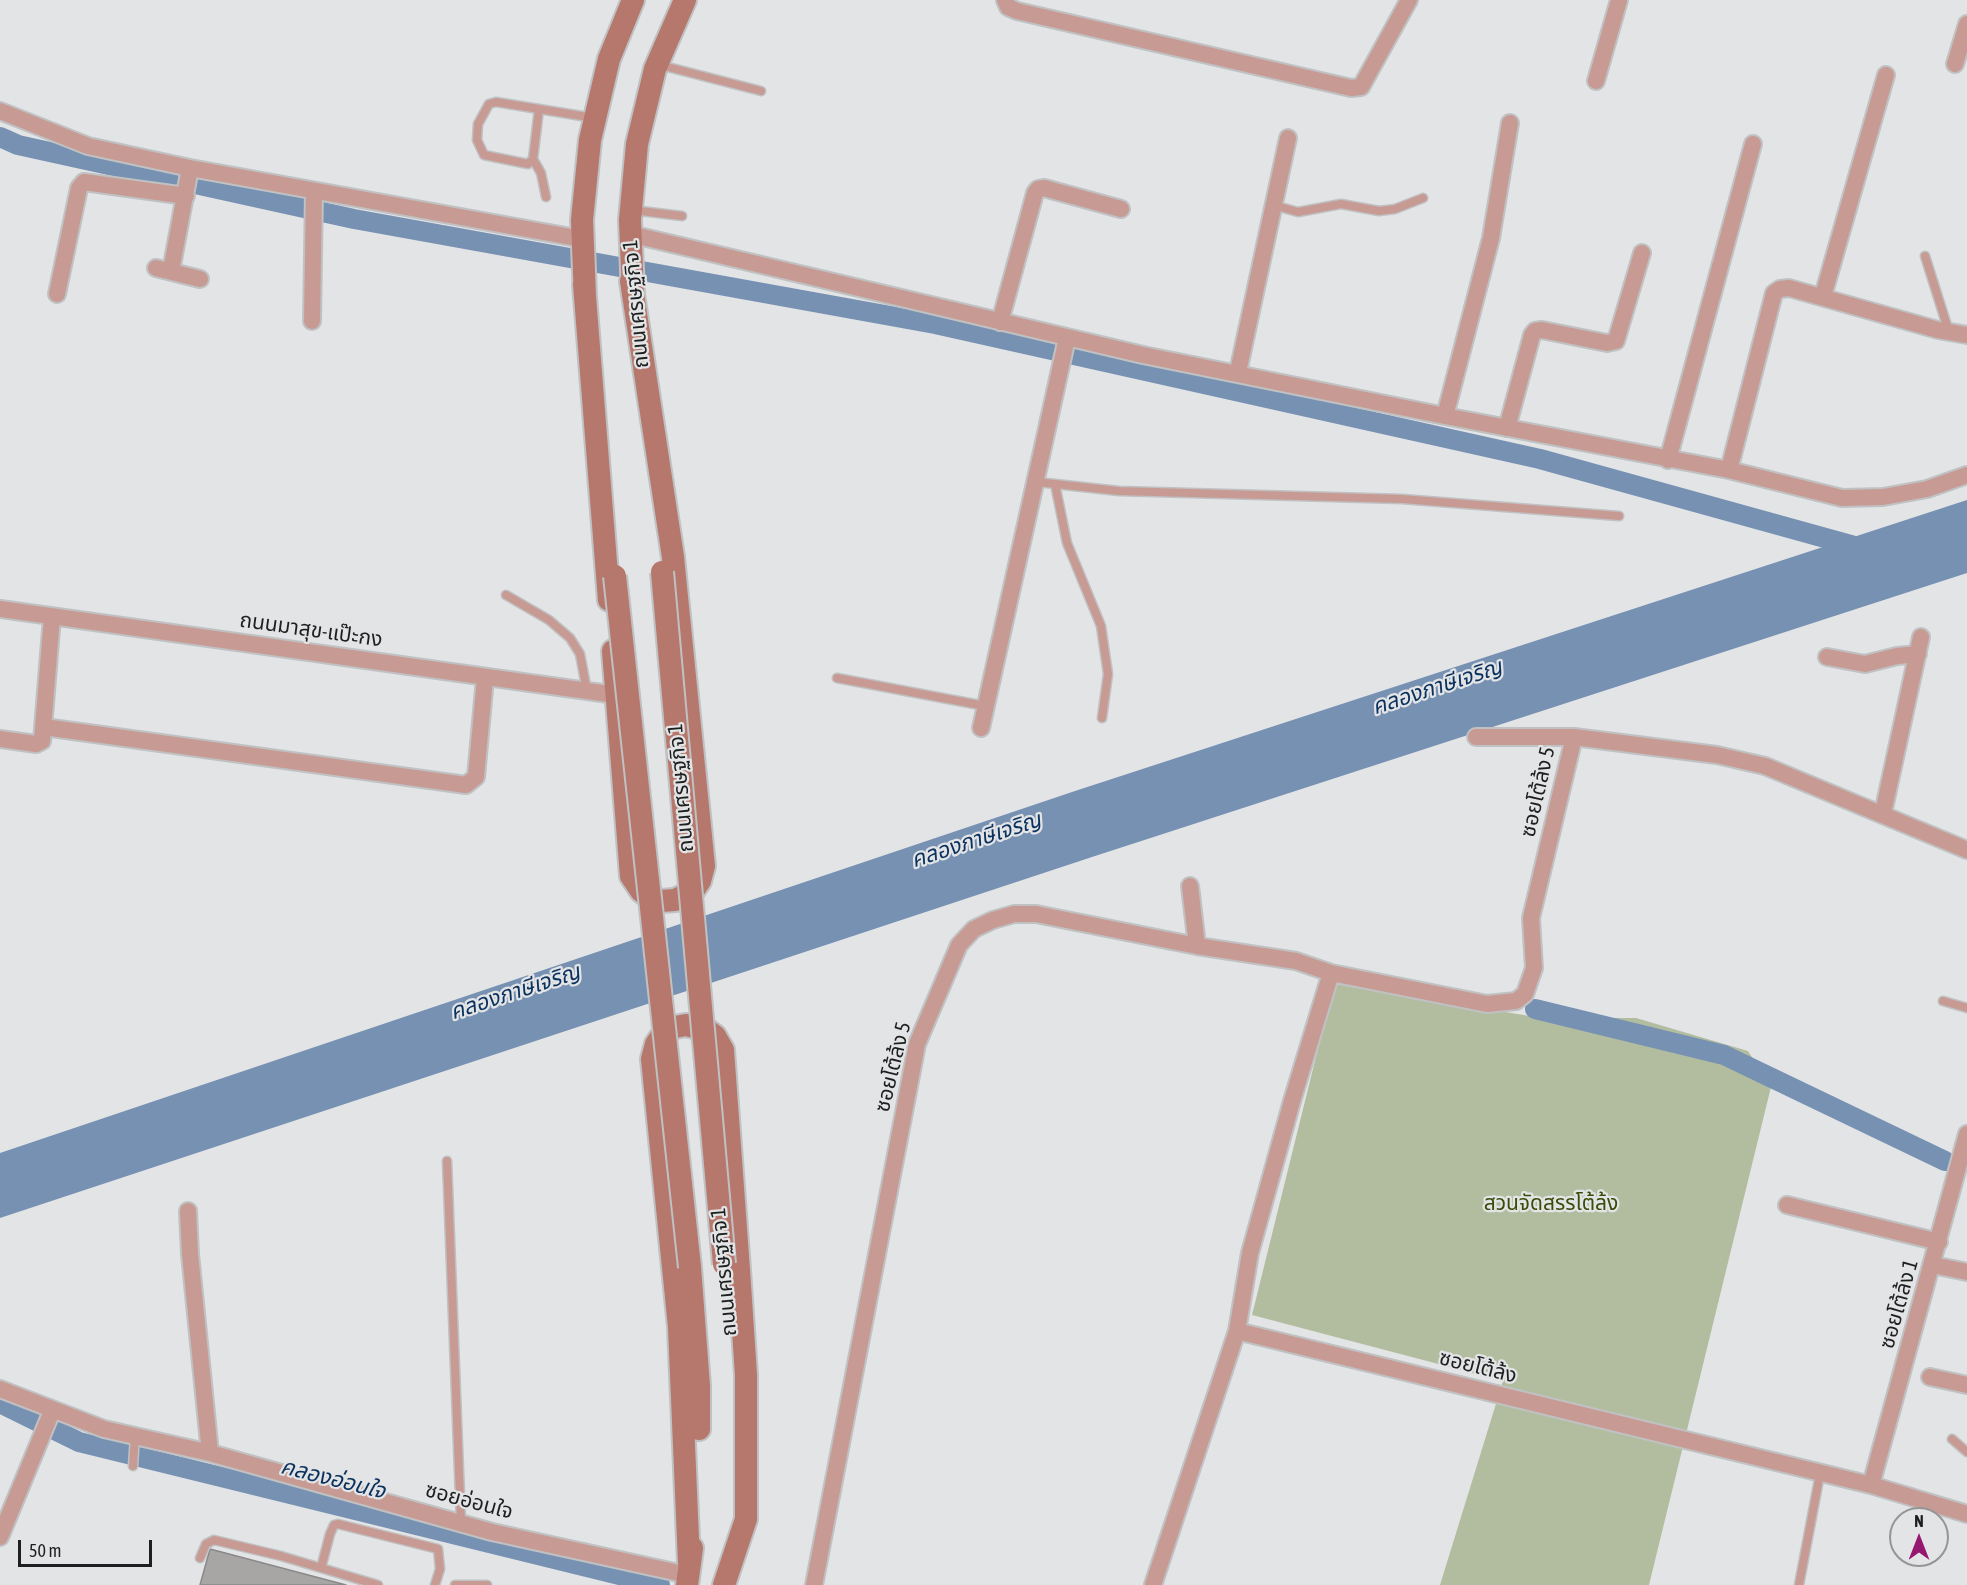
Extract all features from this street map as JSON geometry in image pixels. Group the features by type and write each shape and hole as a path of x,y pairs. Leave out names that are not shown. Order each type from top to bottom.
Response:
{"main road":[{"name":"ถนนเศรษฐกิจ 1","path":"633,0 609,59 595,118 589,151 582,239 584,284 690,1267 699,1386 699,1517 688,1574"},
{"name":"ถนนเศรษฐกิจ 1","path":"685,0 656,64 637,144 631,210 631,281 662,572 733,1384 733,1520 724,1585"},
{"path":"584,284 631,876 641,891 649,897 662,901 675,900 693,891 700,881 704,866 672,557 631,281"},
{"path":"688,1574 679,1327 652,1059 656,1044 663,1034 675,1027 686,1025 707,1030 715,1036 723,1050 739,1270 746,1375 746,1519 724,1585"}],"street":[{"path":"1005,0 1008,7 1017,11 1351,88 1361,87 1365,82 1409,0"},
{"path":"1596,81 1619,0"},
{"path":"1955,64 1967,24"},
{"path":"1823,296 1886,75"},
{"path":"0,111 88,146 189,168 582,239"},
{"path":"1445,416 1491,238 1510,123"},
{"path":"1238,372 1288,138"},
{"path":"1668,460 1753,144"},
{"path":"189,168 186,196 163,270 200,279"},
{"path":"57,294 79,188 84,182 186,196"},
{"path":"1000,322 1038,189 1044,188 1121,209"},
{"path":"312,321 314,191"},
{"path":"630,234 1067,338 1445,416 1729,470 1842,498 1883,497 1927,489 1967,475"},
{"path":"1507,428 1535,331 1542,330 1607,343 1616,342 1642,253"},
{"path":"1729,470 1774,293 1789,288 1967,335"},
{"path":"981,728 1067,338"},
{"name":"ถนนมาสุข-แป๊ะกง","path":"0,609 616,695"},
{"path":"0,739 38,743 42,741 52,617"},
{"path":"1883,813 1921,637"},
{"path":"1827,657 1865,664 1897,656 1918,654"},
{"path":"44,727 466,785 476,777 485,678"},
{"path":"1476,737 1574,737"},
{"name":"ซอยโต้ล้ง 5","path":"814,1585 917,1044 960,945 974,929 1014,914 1036,914 1197,946 1296,961 1331,973 1487,1004 1516,1001 1525,994 1534,968 1531,918 1574,737 1668,748 1765,766 1883,813 1967,850"},
{"path":"1190,886 1197,946"},
{"path":"1154,1585 1237,1331 1251,1253 1295,1090 1331,973"},
{"name":"ซอยโต้ล้ง 1","path":"1871,1485 1967,1134"},
{"path":"1787,1205 1939,1242"},
{"path":"188,1211 189,1254 210,1453"},
{"path":"1933,1265 1967,1272"},
{"name":"ซอยโต้ล้ง","path":"1237,1331 1871,1485 1967,1514"},
{"path":"1930,1377 1967,1385"},
{"name":"ซอยอ่อนใจ","path":"0,1389 48,1422 104,1429 135,1441 210,1453 461,1523 688,1574"},
{"path":"0,1537 48,1422"}],"lane":[{"path":"656,64 761,91"},
{"path":"533,159 528,164 484,155 477,140 478,124 483,109 496,102 595,118"},
{"path":"539,109 533,159 541,173 546,197"},
{"path":"1274,205 1298,212 1341,204 1379,211 1395,209 1423,198"},
{"path":"631,210 682,216"},
{"path":"1926,256 1949,332"},
{"path":"1037,482 1119,491 1402,499 1619,516"},
{"path":"1055,484 1067,543 1101,626 1108,674 1102,718"},
{"path":"506,595 549,620 570,638 580,654 586,691"},
{"path":"837,678 985,706"},
{"path":"1943,1001 1967,1008"},
{"path":"447,1161 461,1523"},
{"path":"1952,1439 1967,1452"},
{"path":"134,1466 135,1441"},
{"path":"1799,1585 1820,1474"},
{"path":"321,1568 330,1534 334,1525 338,1524 438,1549 440,1569 435,1585"},
{"path":"200,1558 206,1544 214,1540 378,1585"},
{"path":"455,1585 487,1585"}],"green space":[{"name":"สวนจัดสรรโต้ล้ง","path":"1334,984 1542,1018 1636,1018 1748,1051 1771,1087 1649,1585 1440,1585 1503,1381 1252,1315"}],"water":[{"name":"คลองภาษีเจริญ","path":"1967,500 1967,573 1092,857 0,1218 0,1153 1075,791"}],"building":[{"path":"210,1549 346,1585 200,1585"}],"waterway":[{"path":"0,137 18,145 354,219 935,324 1540,459 1865,549"},
{"path":"1535,1009 1724,1055 1945,1161"},
{"name":"คลองอ่อนใจ","path":"0,1403 79,1442 660,1585"}]}
